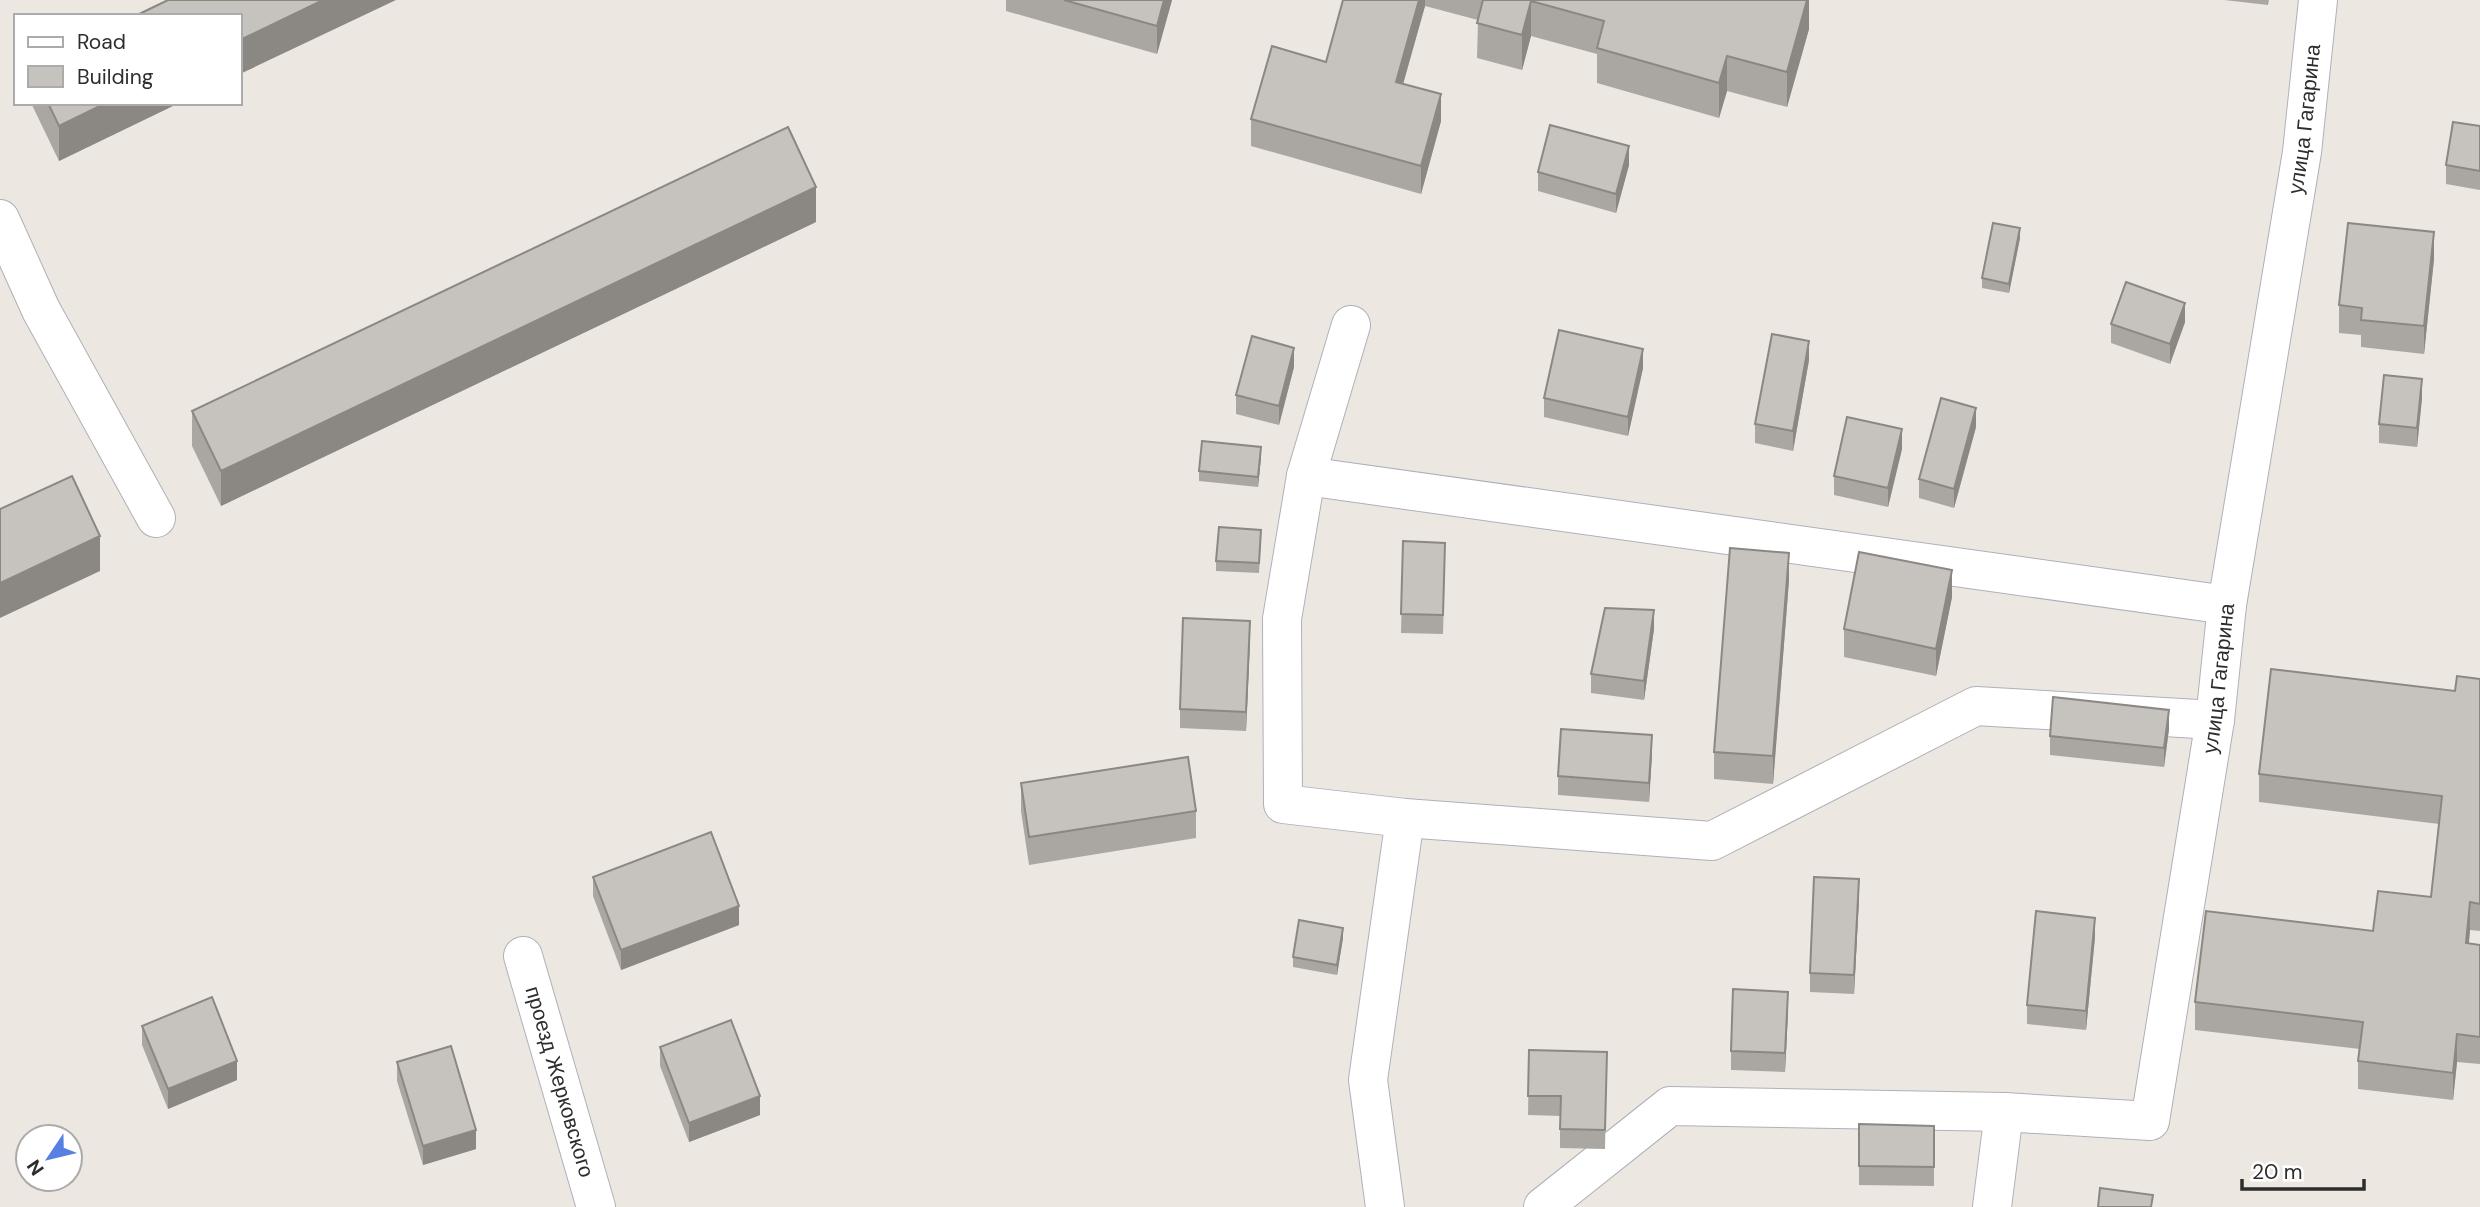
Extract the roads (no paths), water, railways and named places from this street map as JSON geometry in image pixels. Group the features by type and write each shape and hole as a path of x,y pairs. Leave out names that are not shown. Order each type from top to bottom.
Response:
{"street":[{"name":"улица Гагарина","path":"2004,1112 2150,1121 2215,720 2227,605 2302,152 2318,0"},
{"path":"0,219 41,310 156,518"},
{"path":"1351,325 1306,476 1282,619 1283,804 1405,818 1712,841 1976,706 2215,720"},
{"path":"1306,476 2227,605"},
{"path":"1385,1207 1368,1080 1405,818"},
{"name":"проезд Жерковского","path":"523,956 596,1207"},
{"path":"1543,1207 1670,1106 2004,1112 1992,1207"}]}
